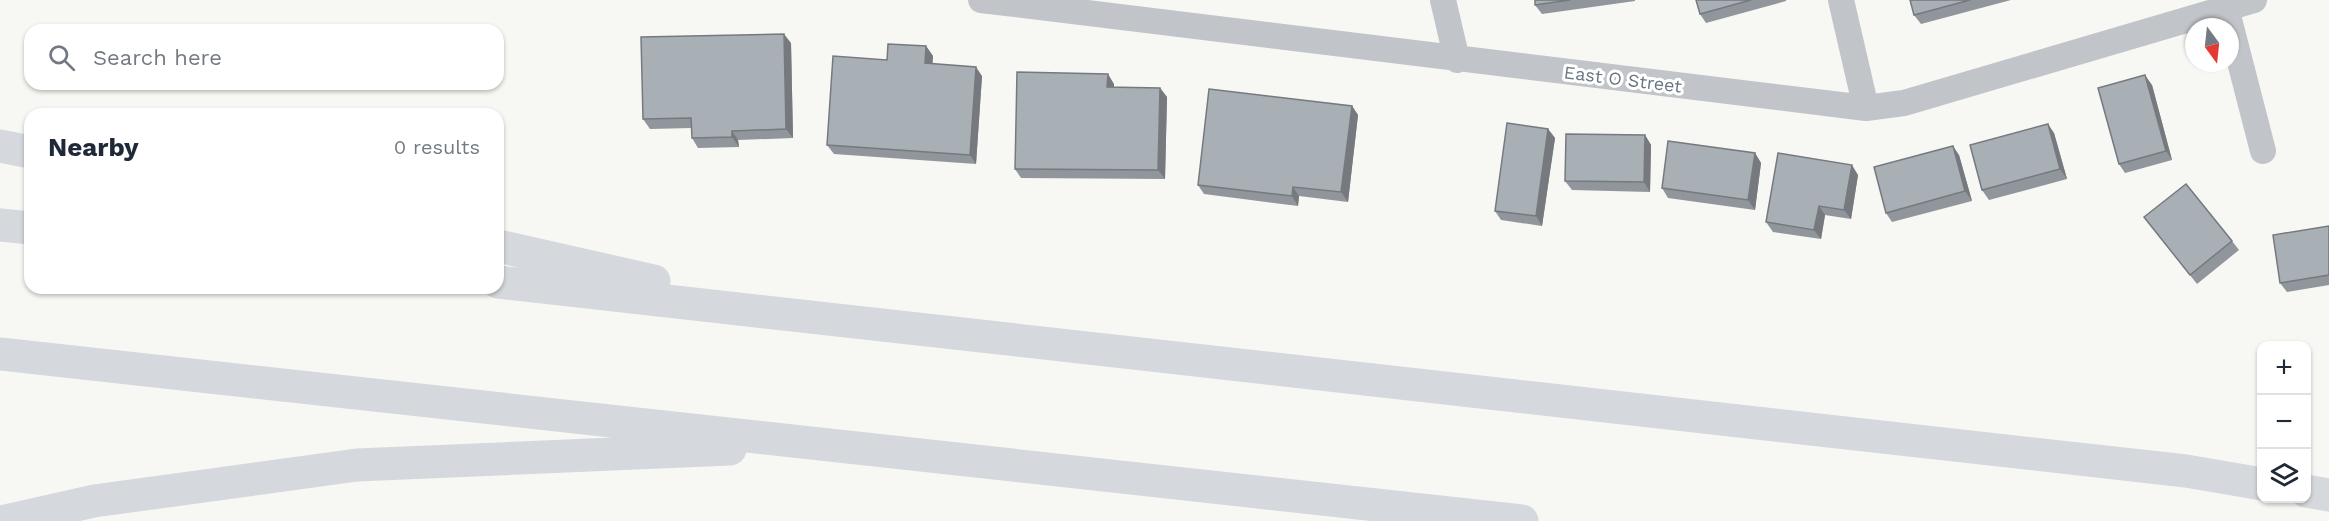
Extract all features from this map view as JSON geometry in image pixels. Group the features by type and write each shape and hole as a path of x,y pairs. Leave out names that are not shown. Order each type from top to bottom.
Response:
{"highway":[{"path":"0,146 24,151"},
{"path":"0,225 24,227"},
{"path":"504,247 828,319"},
{"path":"504,283 2186,471 2257,483"},
{"path":"0,354 1522,521"},
{"path":"5,521 94,501 357,465 839,445"},
{"path":"2311,492 2329,495"}],"street":[{"name":"East O Street","path":"981,0 1457,60 1866,108 1904,103 2225,4 2254,0"},
{"path":"1443,0 1457,60"},
{"path":"1841,0 1866,108"},
{"path":"2225,4 2263,151"}],"building":[{"path":"1535,0 1570,0 1535,5"},
{"path":"1696,0 1751,0 1700,14"},
{"path":"1910,0 1970,0 1914,15"},
{"path":"784,34 786,129 732,131 732,137 692,138 691,118 643,119 641,37"},
{"path":"888,44 926,46 925,63 976,67 970,155 827,145 833,56 887,60"},
{"path":"1017,72 1108,74 1107,87 1160,88 1158,170 1015,169"},
{"path":"2145,75 2166,151 2119,164 2098,88"},
{"path":"1209,89 1352,106 1341,192 1293,187 1292,196 1198,185"},
{"path":"1507,123 1548,129 1536,216 1495,211"},
{"path":"2048,124 2060,169 1982,190 1970,145"},
{"path":"1566,134 1645,135 1644,182 1565,181"},
{"path":"1668,141 1755,153 1748,200 1662,188"},
{"path":"1953,146 1965,191 1886,213 1874,167"},
{"path":"1778,153 1852,165 1844,210 1819,206 1814,230 1766,222"},
{"path":"2186,184 2232,241 2190,275 2144,217"},
{"path":"2329,226 2329,275 2280,283 2273,235"}]}
